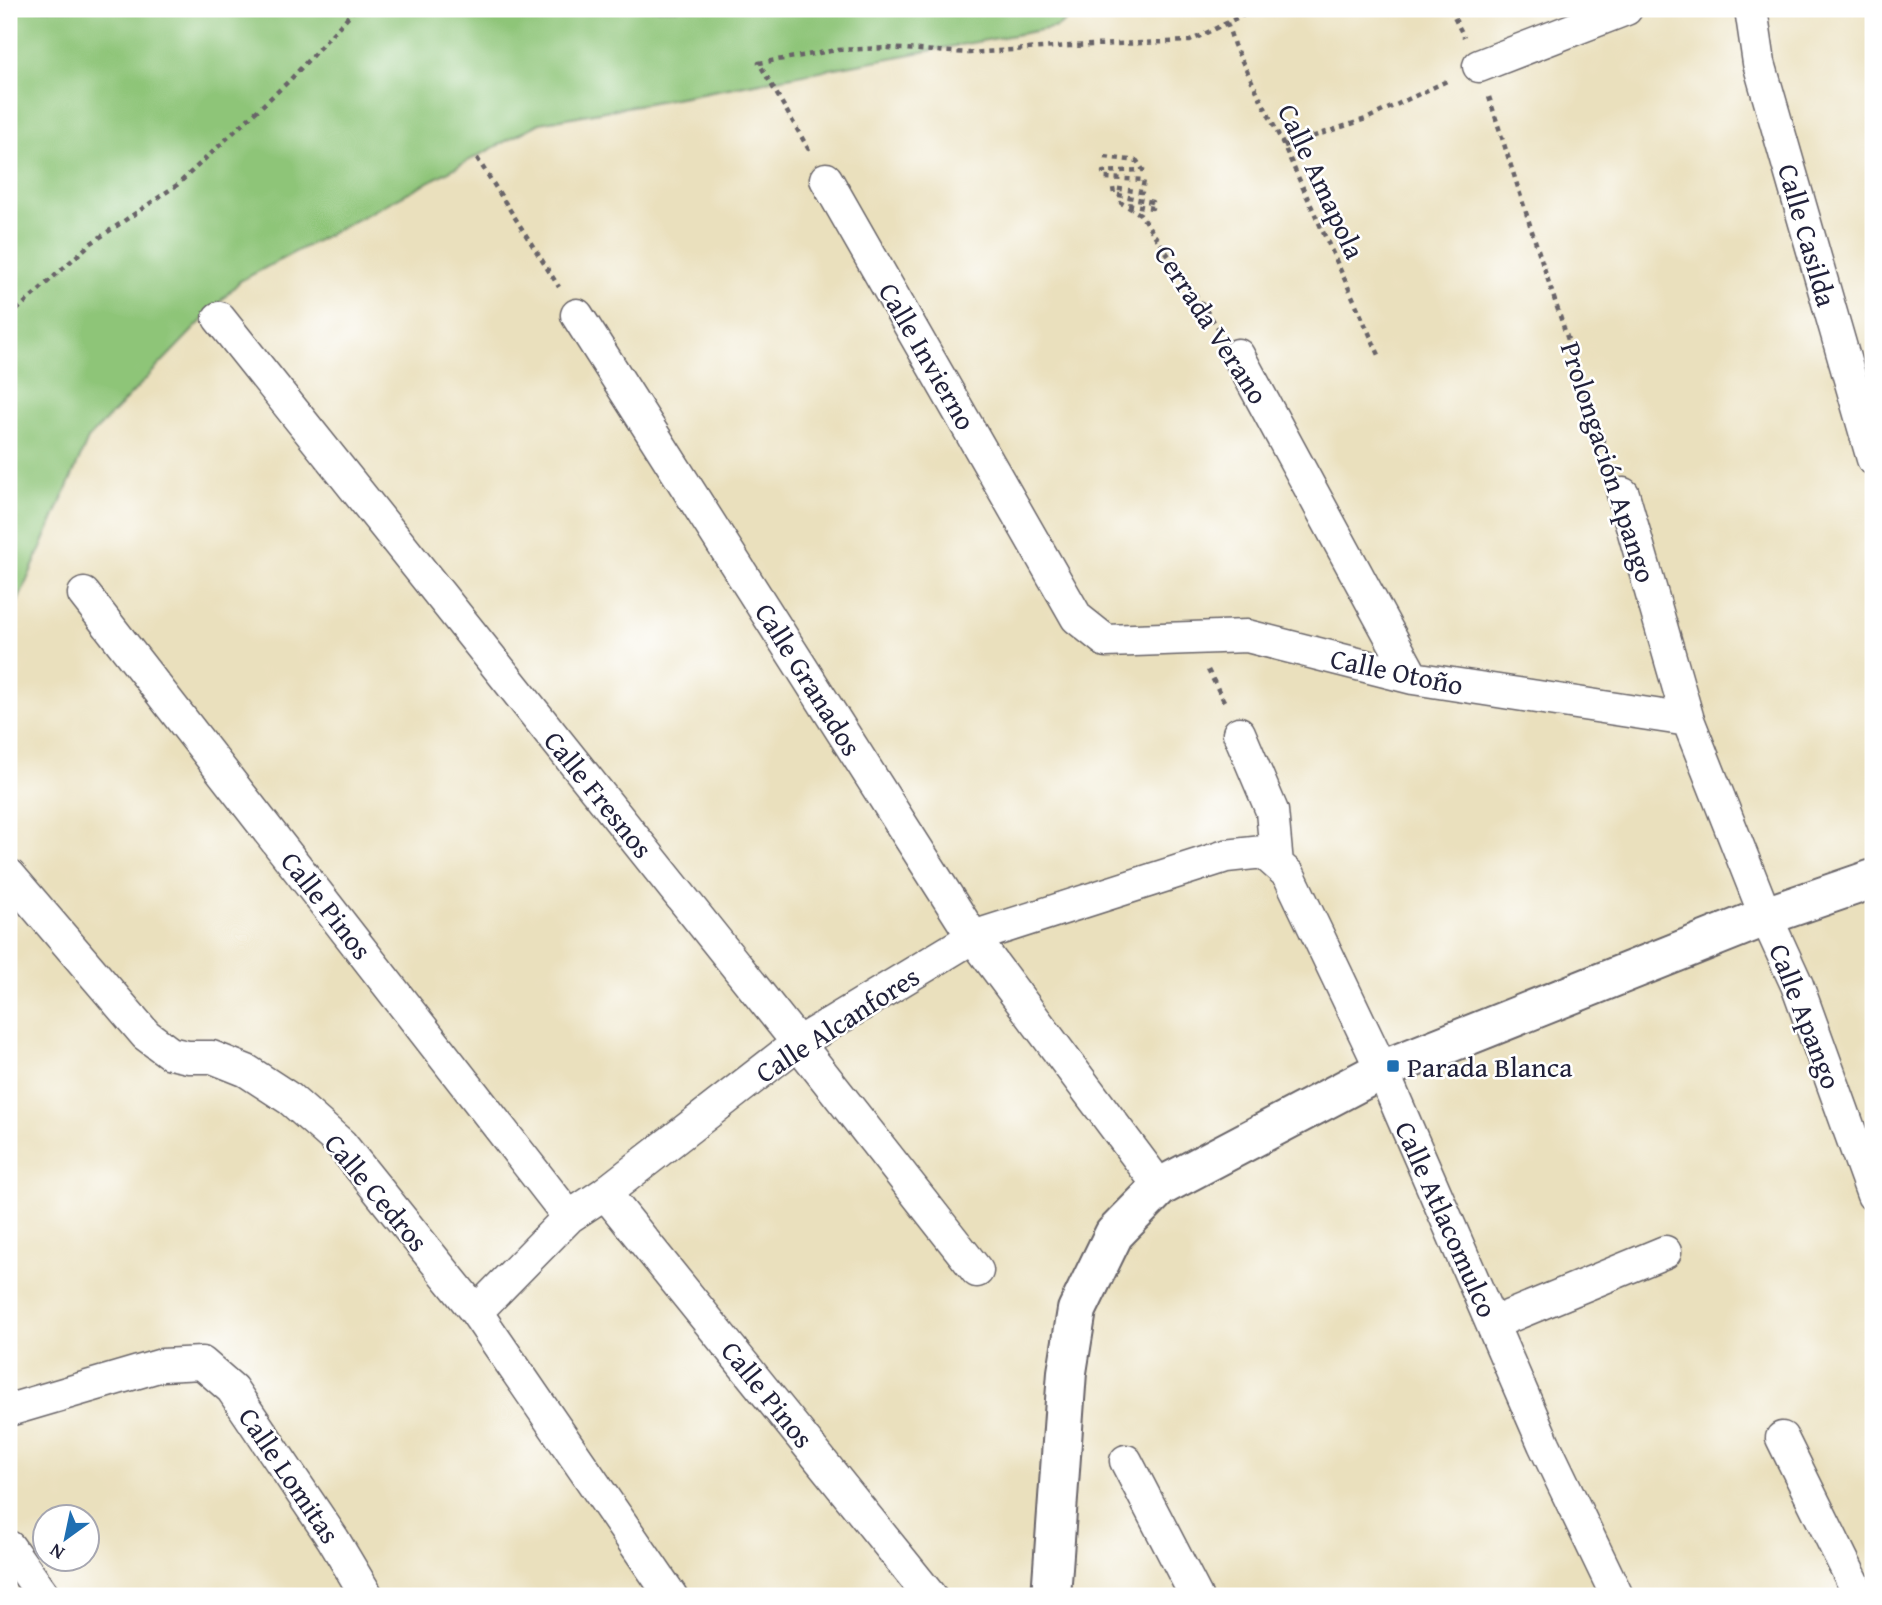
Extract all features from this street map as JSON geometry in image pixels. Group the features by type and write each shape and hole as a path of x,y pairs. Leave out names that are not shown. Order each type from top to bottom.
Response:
{"street":[{"path":"1479,66 1626,9"},
{"name":"Calle Casilda","path":"1751,9 1759,63 1873,459"},
{"name":"Calle Invierno","path":"826,179 1077,618 1106,641"},
{"name":"Calle Granados","path":"576,315 973,937 1160,1187"},
{"name":"Calle Fresnos","path":"219,318 977,1271"},
{"name":"Cerrada Verano","path":"1238,355 1413,678"},
{"name":"Prolongación Apango","path":"1623,494 1688,720 1766,917"},
{"name":"Calle Pinos","path":"85,594 569,1217"},
{"name":"Calle Otoño","path":"1106,641 1247,636 1413,678 1688,720"},
{"path":"1240,733 1272,811 1270,858"},
{"name":"Calle Alcanfores","path":"475,1312 569,1217 605,1193 798,1044 973,937 1226,856 1270,858"},
{"name":"Calle Atlacomulco","path":"1270,858 1289,875 1382,1070 1544,1444 1616,1596"},
{"name":"Calle Cedros","path":"9,875 146,1035 170,1053 188,1057 212,1057 247,1071 290,1099 341,1144 475,1312 671,1596"},
{"path":"1051,1596 1067,1372 1077,1310 1114,1234 1160,1187 1382,1070 1766,917 1873,879"},
{"name":"Calle Apango","path":"1766,917 1797,985 1873,1195"},
{"name":"Calle Pinos","path":"605,1193 930,1596"},
{"path":"1493,1323 1665,1252"},
{"name":"Calle Lomitas","path":"9,1410 162,1365 202,1363 232,1389 334,1539 367,1596"},
{"path":"1782,1438 1860,1596"},
{"path":"1126,1461 1196,1596"},
{"path":"9,1547 44,1596"}],"path":[{"path":"9,317 90,244 177,185 290,80 355,9"},
{"path":"826,179 759,63 838,50 887,48 969,53 1190,41 1255,9"},
{"name":"Prolongación Apango","path":"1450,9 1479,66 1579,373 1623,494"},
{"name":"Calle Amapola","path":"1227,23 1234,45 1284,146 1379,355"},
{"path":"1284,146 1366,119 1479,66"},
{"name":"Cerrada Verano","path":"1105,157 1137,161 1143,170 1102,172 1105,178 1144,180 1142,192 1113,188 1114,194 1152,202 1152,208 1121,203 1140,214 1238,355"},
{"path":"477,158 576,315"},
{"path":"1192,638 1240,733"}],"green space":[{"path":"9,9 1082,9 1057,27 540,123 240,281 88,439 9,622"}],"place":[{"name":"Parada Blanca","path":"1393,1066"}]}
